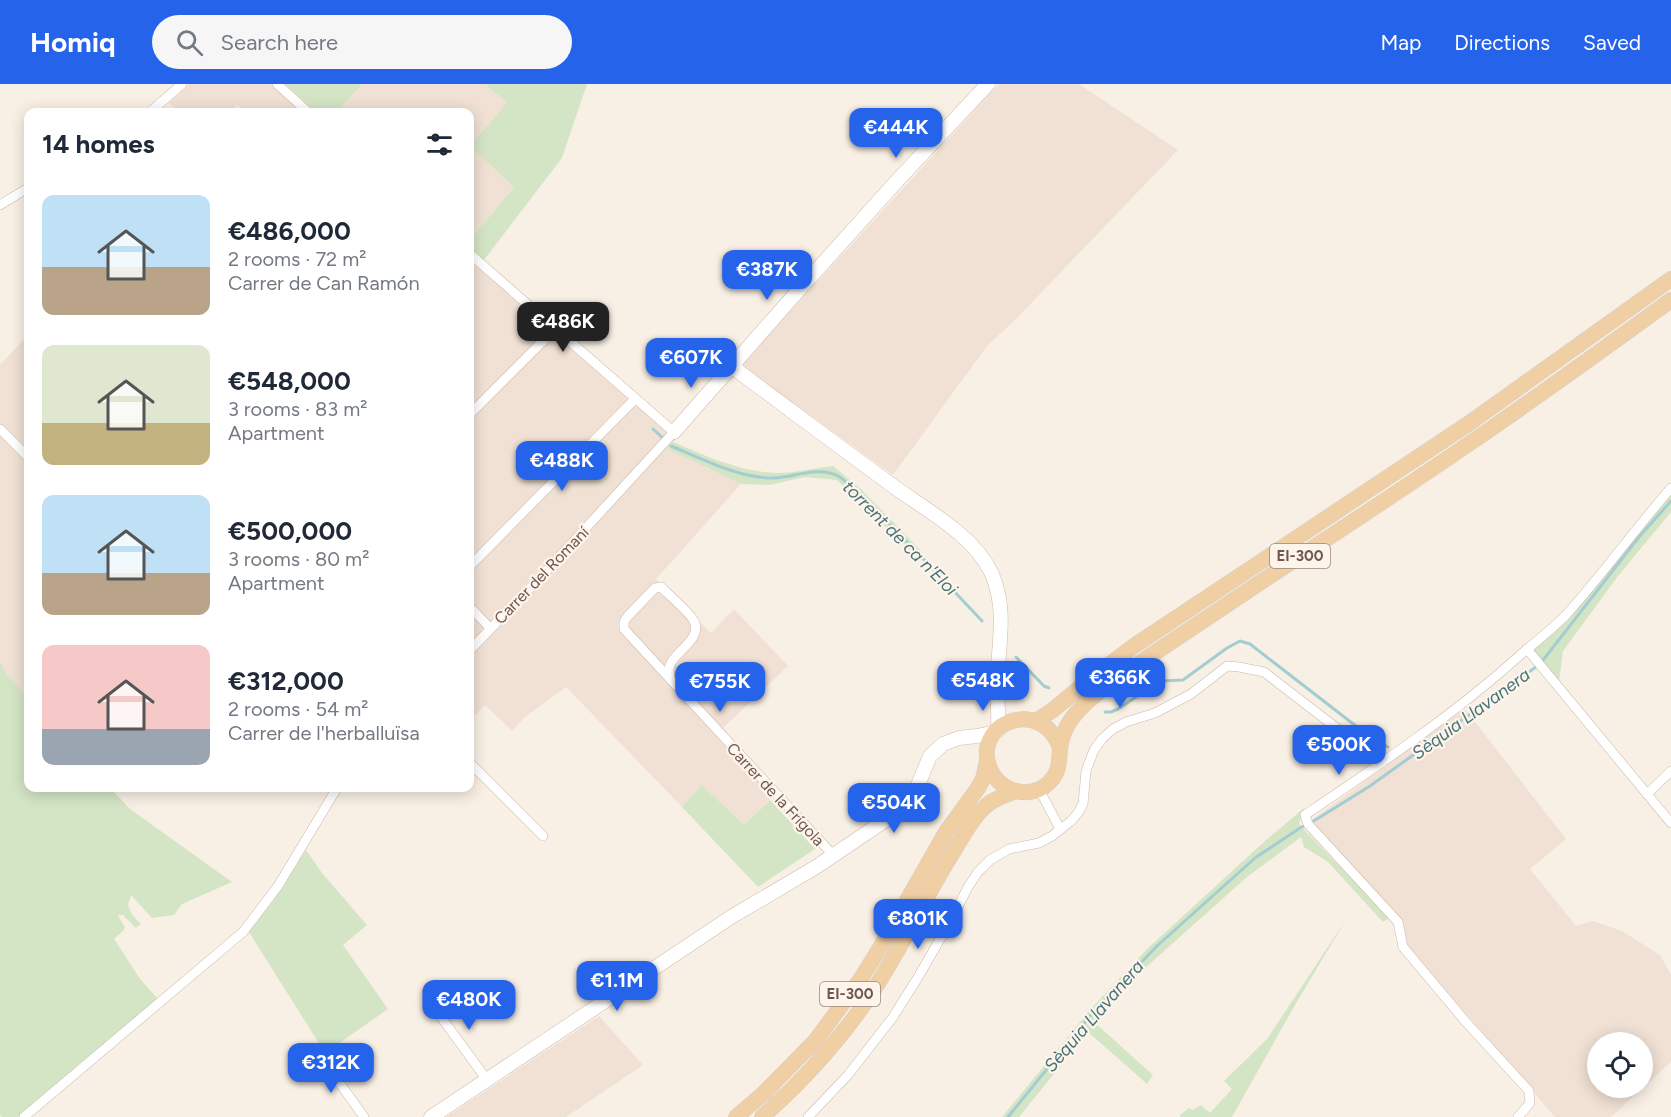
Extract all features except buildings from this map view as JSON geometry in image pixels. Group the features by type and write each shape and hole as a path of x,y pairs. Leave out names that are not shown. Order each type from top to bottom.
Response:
{"main road":[{"name":"EI-300","path":"1036,721 1127,651 1468,424 1671,279"},
{"name":"EI-300","path":"762,1117 810,1071 852,1021 894,957 948,861 985,806 1016,791 1025,793 1039,789 1049,782 1060,763 1060,748 1066,727 1091,700 1122,675 1490,429 1671,300"},
{"path":"997,731 1008,722 1020,719 1036,721 1050,730 1060,748"},
{"name":"EI-300","path":"736,1117 764,1093 816,1040 860,980 946,832 978,788 983,778 989,744 997,731"},
{"path":"987,758 995,779 1006,788 1016,791"}],"street":[{"path":"155,108 182,84"},
{"path":"277,84 304,108"},
{"name":"Carrer del Romaní","path":"474,646 539,579 674,432 828,258 988,84"},
{"path":"0,205 24,191"},
{"path":"474,258 674,432"},
{"path":"474,410 555,329"},
{"path":"431,1117 731,917 833,855 906,804 917,789 926,763 936,749 951,740 997,731 1002,623 997,588 979,554 951,527 732,366"},
{"path":"474,562 635,399"},
{"path":"0,429 24,453"},
{"path":"1518,1117 1530,1103 1528,1091 1402,947 1398,922 1308,824 1305,815 1382,764 1482,689 1565,616 1671,488"},
{"name":"Carrer de la Frígola","path":"670,679 670,664 694,636 696,628 694,621 661,587 655,588 627,617 624,629 670,679 833,855"},
{"path":"474,611 490,628"},
{"path":"1527,649 1671,823"},
{"path":"808,1117 848,1075 893,1017 978,872 990,860 1010,849 1039,843 1052,836 1078,813 1083,804 1086,771 1094,750 1113,729 1126,722 1155,713 1191,694 1227,666 1239,667 1264,672 1382,764"},
{"path":"997,696 1020,719"},
{"path":"967,737 987,758"},
{"path":"474,767 543,836"},
{"path":"1647,794 1671,771"},
{"path":"1039,789 1060,829"},
{"path":"24,1117 243,932 278,886 335,792"},
{"path":"428,999 487,1080"},
{"path":"320,1056 364,1117"}],"shaded area":[{"path":"189,84 285,84 312,108 240,108 237,105 234,108 175,108 169,103"},
{"path":"362,84 485,84 507,103 514,187 474,235 474,108 341,108"},
{"path":"999,84 1079,84 1178,150 1016,319 987,346 893,475 741,365"},
{"path":"474,251 681,432 669,449 741,484 656,579 711,633 734,609 788,666 723,728 779,790 744,825 702,785 682,807 566,687 525,717 512,731 485,705 474,716"},
{"path":"24,339 24,693 0,662 0,365"},
{"path":"1465,709 1566,839 1530,869 1576,926 1593,921 1622,931 1660,955 1671,975 1671,1062 1653,1078 1653,1032 1587,1032 1587,1098 1632,1098 1611,1117 1555,1117 1406,944 1403,924 1314,826 1314,818"},
{"path":"599,1016 643,1065 566,1117 446,1117"}],"green space":[{"path":"285,84 362,84 341,108 312,108"},
{"path":"485,84 587,84 562,158 484,260 474,251 474,235 514,187 474,150 474,141 507,103"},
{"path":"673,442 724,462 763,472 791,472 833,466 862,490 923,553 918,558 837,480 805,477 769,485 741,484 668,449"},
{"path":"1671,494 1671,512 1618,576 1563,651 1559,682 1533,649"},
{"path":"0,662 24,693 24,792 114,792 130,809 232,882 182,904 174,915 152,918 131,895 128,905 132,915 141,924 136,928 123,915 119,915 125,927 114,939 140,979 158,999 18,1117 0,1115"},
{"path":"702,785 744,825 770,800 815,849 758,887 682,807"},
{"path":"1304,808 1299,824 1389,918 1383,922 1328,862 1304,847 1301,837 1247,877 1125,986 1094,1022 1153,1075 1147,1084 1088,1032 1019,1117 1002,1117 1086,1014 1147,949"},
{"path":"306,850 322,873 367,925 343,945 388,1009 325,1053 249,932 273,901"},
{"path":"1347,918 1232,1117 1180,1117 1189,1108 1192,1110 1201,1105 1210,1113 1232,1089 1224,1081 1267,1039"}],"waterway":[{"name":"torrent de ca n'Eloi","path":"653,429 664,439"},
{"name":"torrent de ca n'Eloi","path":"671,446 748,475 775,478 823,472 838,476 897,532 982,621"},
{"name":"Sèquia Llavanera","path":"1008,1117 1095,1010 1158,945 1255,858 1370,786 1540,664 1639,537 1671,501"},
{"name":"torrent de ca n'Eloi","path":"1105,712 1118,709 1160,681 1183,680 1240,641 1250,644 1374,740 1388,747"},
{"name":"torrent de ca n'Eloi","path":"1016,657 1044,686 1049,688"}]}
